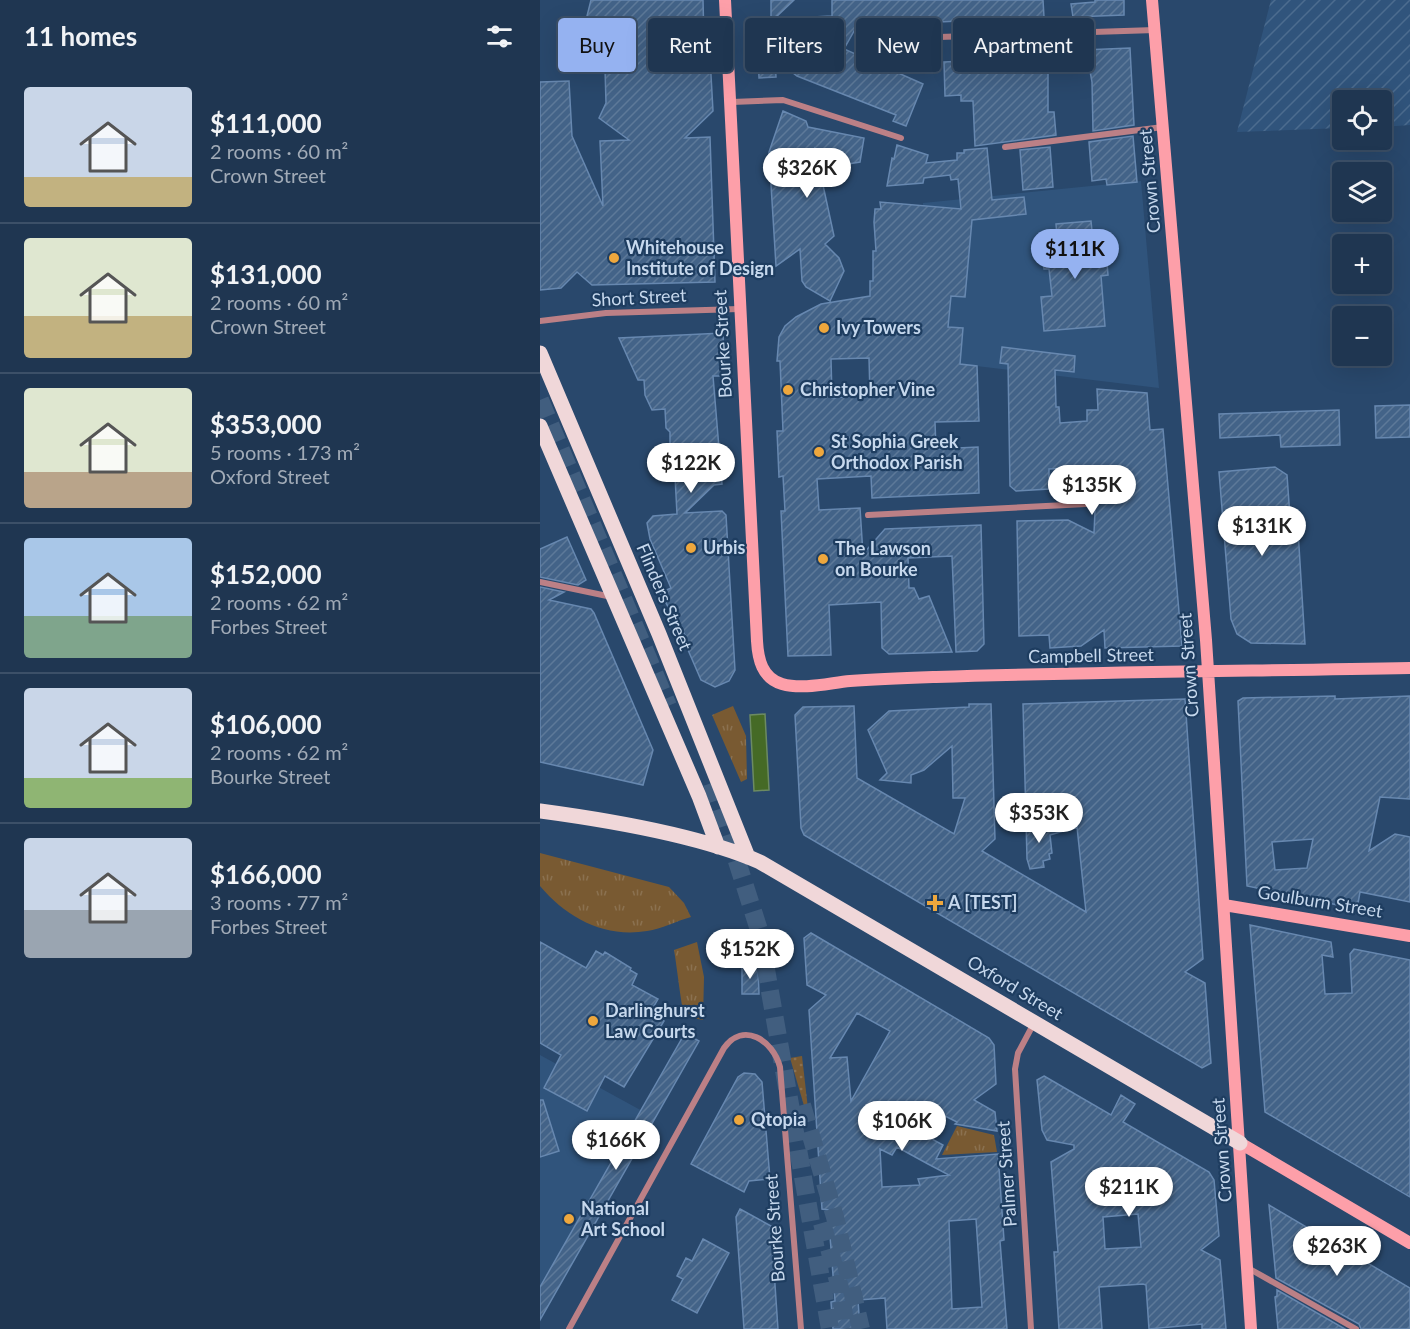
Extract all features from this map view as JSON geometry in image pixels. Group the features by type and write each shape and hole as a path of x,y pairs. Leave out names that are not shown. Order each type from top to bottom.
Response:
{"main road":[{"name":"Flinders Street","path":"540,353 663,645 748,857"},
{"path":"540,426 699,796 718,847"},
{"name":"Oxford Street","path":"540,800 581,816"},
{"name":"Oxford Street","path":"540,813 581,816 718,847 748,857 785,875 1240,1143"}],"street":[{"name":"Bourke Street","path":"725,0 732,102 739,309 757,652 762,668 774,681"},
{"name":"Crown Street","path":"1152,0 1208,671 1251,1329"},
{"path":"941,37 1155,30"},
{"path":"732,102 783,100 901,138"},
{"path":"1005,147 1163,127"},
{"name":"Short Street","path":"540,321 606,314 739,309"},
{"path":"868,515 1086,504"},
{"path":"540,582 612,597"},
{"name":"Campbell Street","path":"774,681 803,686 874,679 1410,668"},
{"name":"Goulburn Street","path":"1224,904 1410,936"},
{"name":"Palmer Street","path":"1031,1329 1016,1060 1035,1023"},
{"name":"Bourke Street","path":"569,1329 724,1048 731,1040 747,1034 755,1036 774,1052 781,1075 801,1329"},
{"name":"Oxford Street","path":"1240,1143 1410,1243"},
{"path":"1248,1268 1356,1329"}],"shaded area":[{"path":"1271,0 1410,0 1410,125 1392,126 1392,90 1332,90 1332,128 1237,132"},
{"path":"1141,181 1159,388 910,358 923,203"},
{"path":"765,714 769,790 754,791 750,715"},
{"name":"National Art School","path":"540,1055 655,1118 540,1320"}],"green space":[{"path":"733,706 746,736 747,779 741,782 712,715"},
{"path":"540,853 669,887 684,903 691,917 653,930 631,932 601,928 588,923 562,908 540,886"},
{"path":"697,942 704,977 703,1020 684,1014 674,950"},
{"path":"802,1056 808,1109 805,1109 790,1058"},
{"path":"957,1126 994,1135 997,1152 942,1155"}],"building":[{"path":"591,0 703,0 703,18 648,18 648,72 711,72 713,111 685,138 710,137 715,282 592,285 577,272 561,288 540,290 540,82 569,81 572,136 603,206 600,141 629,140 599,118 606,103 605,72 636,72 636,18 586,18"},
{"path":"771,0 794,0 775,18 771,18"},
{"path":"832,0 1043,0 1044,17 953,18 953,21 941,22 941,18 862,17 856,18 856,28 844,49 844,18 793,18 832,16"},
{"path":"1095,0 1124,0 1124,15 1073,17 1071,4 1095,2"},
{"path":"1130,48 1134,125 1093,131 1090,72 1094,72 1094,50"},
{"path":"844,49 856,54 856,72 896,72 923,84 906,126 893,121 896,115 792,72 844,72"},
{"path":"944,62 953,62 953,72 1048,72 1048,112 1054,112 1056,135 975,146 973,101 961,101 961,95 945,96"},
{"path":"759,72 776,72 776,77 759,78"},
{"path":"783,111 806,121 808,127 864,138 860,162 842,165 815,148 834,236 825,244 839,258 844,271 830,301 806,287 802,281 800,249 776,266 769,152"},
{"path":"1133,136 1137,182 1107,185 1106,179 1092,181 1089,142"},
{"path":"897,145 928,155 926,163 957,160 957,153 964,153 964,150 987,148 992,200 1024,197 1026,214 972,220 965,297 951,296 948,327 963,328 960,364 977,366 979,421 935,422 936,449 978,447 979,493 872,498 871,476 817,479 819,510 860,508 863,554 885,529 981,525 984,644 977,651 956,652 952,556 908,558 909,588 914,588 919,599 929,596 952,652 889,654 882,648 881,602 829,605 831,655 788,656 781,511 785,511 783,476 779,477 777,431 783,431 780,361 777,361 779,337 785,326 796,317 821,304 870,296 870,281 873,281 873,251 876,251 875,209 881,209 880,202 961,209 958,179 951,180 950,175 924,178 923,183 887,186 892,158 894,159","holes":["869,358 870,395 832,398 831,359"]},
{"path":"1050,147 1053,187 1023,190 1020,150"},
{"path":"1091,221 1094,251 1106,250 1108,275 1101,276 1105,326 1044,331 1041,297 1052,296 1049,269 1044,269 1043,256 1049,255 1048,251 1058,250 1056,224"},
{"path":"723,333 725,376 713,376 722,484 714,485 685,513 722,511 726,515 735,670 729,681 715,687 701,680 682,636 685,635 660,593 671,588 650,539 647,523 653,516 677,514 674,457 670,453 670,432 666,428 665,409 652,410 645,395 644,380 638,380 619,338"},
{"path":"1002,347 1075,356 1074,372 1055,370 1056,407 1059,407 1060,423 1087,421 1087,410 1098,410 1097,389 1147,393 1150,430 1163,429 1182,646 1105,648 1104,630 1081,646 1050,648 1049,635 1019,636 1017,521 1068,520 1094,533 1095,511 1090,467 1049,469 1049,489 1016,491 1010,486 1008,364 1000,363"},
{"path":"1410,405 1410,437 1376,438 1375,406"},
{"path":"1339,410 1340,445 1281,447 1280,435 1220,438 1219,414"},
{"path":"1275,467 1287,475 1291,531 1298,530 1305,644 1251,643 1237,634 1231,619 1219,472"},
{"path":"567,537 586,580 578,585 540,577 540,549"},
{"path":"540,587 564,592 549,600 591,609 594,613 653,750 643,785 540,762"},
{"path":"1335,696 1335,699 1410,696 1410,799 1380,797 1369,851 1395,834 1410,837 1410,902 1360,892 1357,909 1247,886 1238,701 1243,698","holes":["1313,839 1307,868 1275,870 1272,842"]},
{"path":"1185,699 1203,959 1185,972 1205,983 1211,1063 1202,1068 804,835 801,828 795,715 803,707 854,706 857,778 954,834 965,798 953,798 952,746 924,770 911,775 911,783 880,780 887,773 868,730 889,711 991,704 995,839 982,851 1086,912 1077,827 1050,835 1052,853 1049,854 1050,859 1043,861 1044,867 1030,869 1027,859 1023,704"},
{"path":"1250,925 1331,942 1333,957 1322,955 1325,994 1352,993 1350,954 1354,949 1410,960 1410,1197 1265,1112"},
{"path":"811,933 989,1038 994,1045 996,1084 974,1100 995,1112 997,1131 955,1124 957,1122 925,1106 918,1118 883,1112 943,1145 936,1159 998,1154 1004,1240 1000,1241 1007,1329 887,1329 885,1298 858,1300 860,1329 833,1329 831,1302 835,1301 828,1210 822,1209 809,1010 826,995 807,985 804,938","holes":["857,1013 890,1031 851,1101 847,1057 830,1058","897,1147 949,1175 918,1179 920,1185 882,1187 880,1149 892,1155","976,1219 982,1307 952,1309 949,1221"]},
{"name":"Darlinghurst Law Courts","path":"540,942 586,968 596,951 603,955 605,952 637,974 632,985 658,999 650,1013 664,1021 624,1087 605,1076 587,1111 544,1088 561,1055 540,1043"},
{"path":"758,966 759,994 742,994 742,967"},
{"path":"685,1033 699,1041 540,1320 540,1287"},
{"path":"744,1073 755,1074 762,1082 770,1179 749,1181 744,1192 691,1164 738,1077"},
{"path":"1044,1076 1111,1115 1121,1095 1135,1104 1123,1122 1209,1172 1214,1180 1219,1236 1201,1250 1220,1260 1226,1329 1202,1329 1202,1324 1149,1329 1146,1285 1143,1284 1099,1287 1102,1329 1059,1329 1054,1252 1058,1252 1051,1162 1074,1149 1074,1145 1047,1140 1042,1130 1037,1080","holes":["1138,1214 1141,1247 1105,1249 1103,1217"]},
{"path":"540,1100 543,1100 559,1151 540,1157"},
{"path":"1269,1205 1410,1288 1410,1329 1361,1329 1359,1324 1276,1278"},
{"path":"740,1209 771,1226 778,1329 744,1329 736,1217"},
{"path":"703,1239 729,1253 697,1313 672,1300 683,1279 677,1276 686,1258 692,1261"},
{"path":"1277,1290 1345,1329 1278,1329 1275,1297"}],"tunnel":[{"path":"540,400 668,706"},
{"path":"712,783 759,930 830,1329"},
{"path":"802,1105 835,1217 861,1329"},
{"path":"822,1223 840,1288 846,1329"}],"place":[{"name":"Whitehouse Institute of Design","path":"614,258"},
{"name":"Ivy Towers","path":"824,328"},
{"name":"Christopher Vine","path":"788,390"},
{"name":"St Sophia Greek Orthodox Parish","path":"819,452"},
{"name":"Urbis","path":"691,548"},
{"name":"The Lawson on Bourke","path":"823,559"},
{"name":"A [TEST]","path":"935,903"},
{"name":"Darlinghurst Law Courts","path":"593,1021"},
{"name":"Qtopia","path":"739,1120"},
{"name":"National Art School","path":"569,1219"}]}
